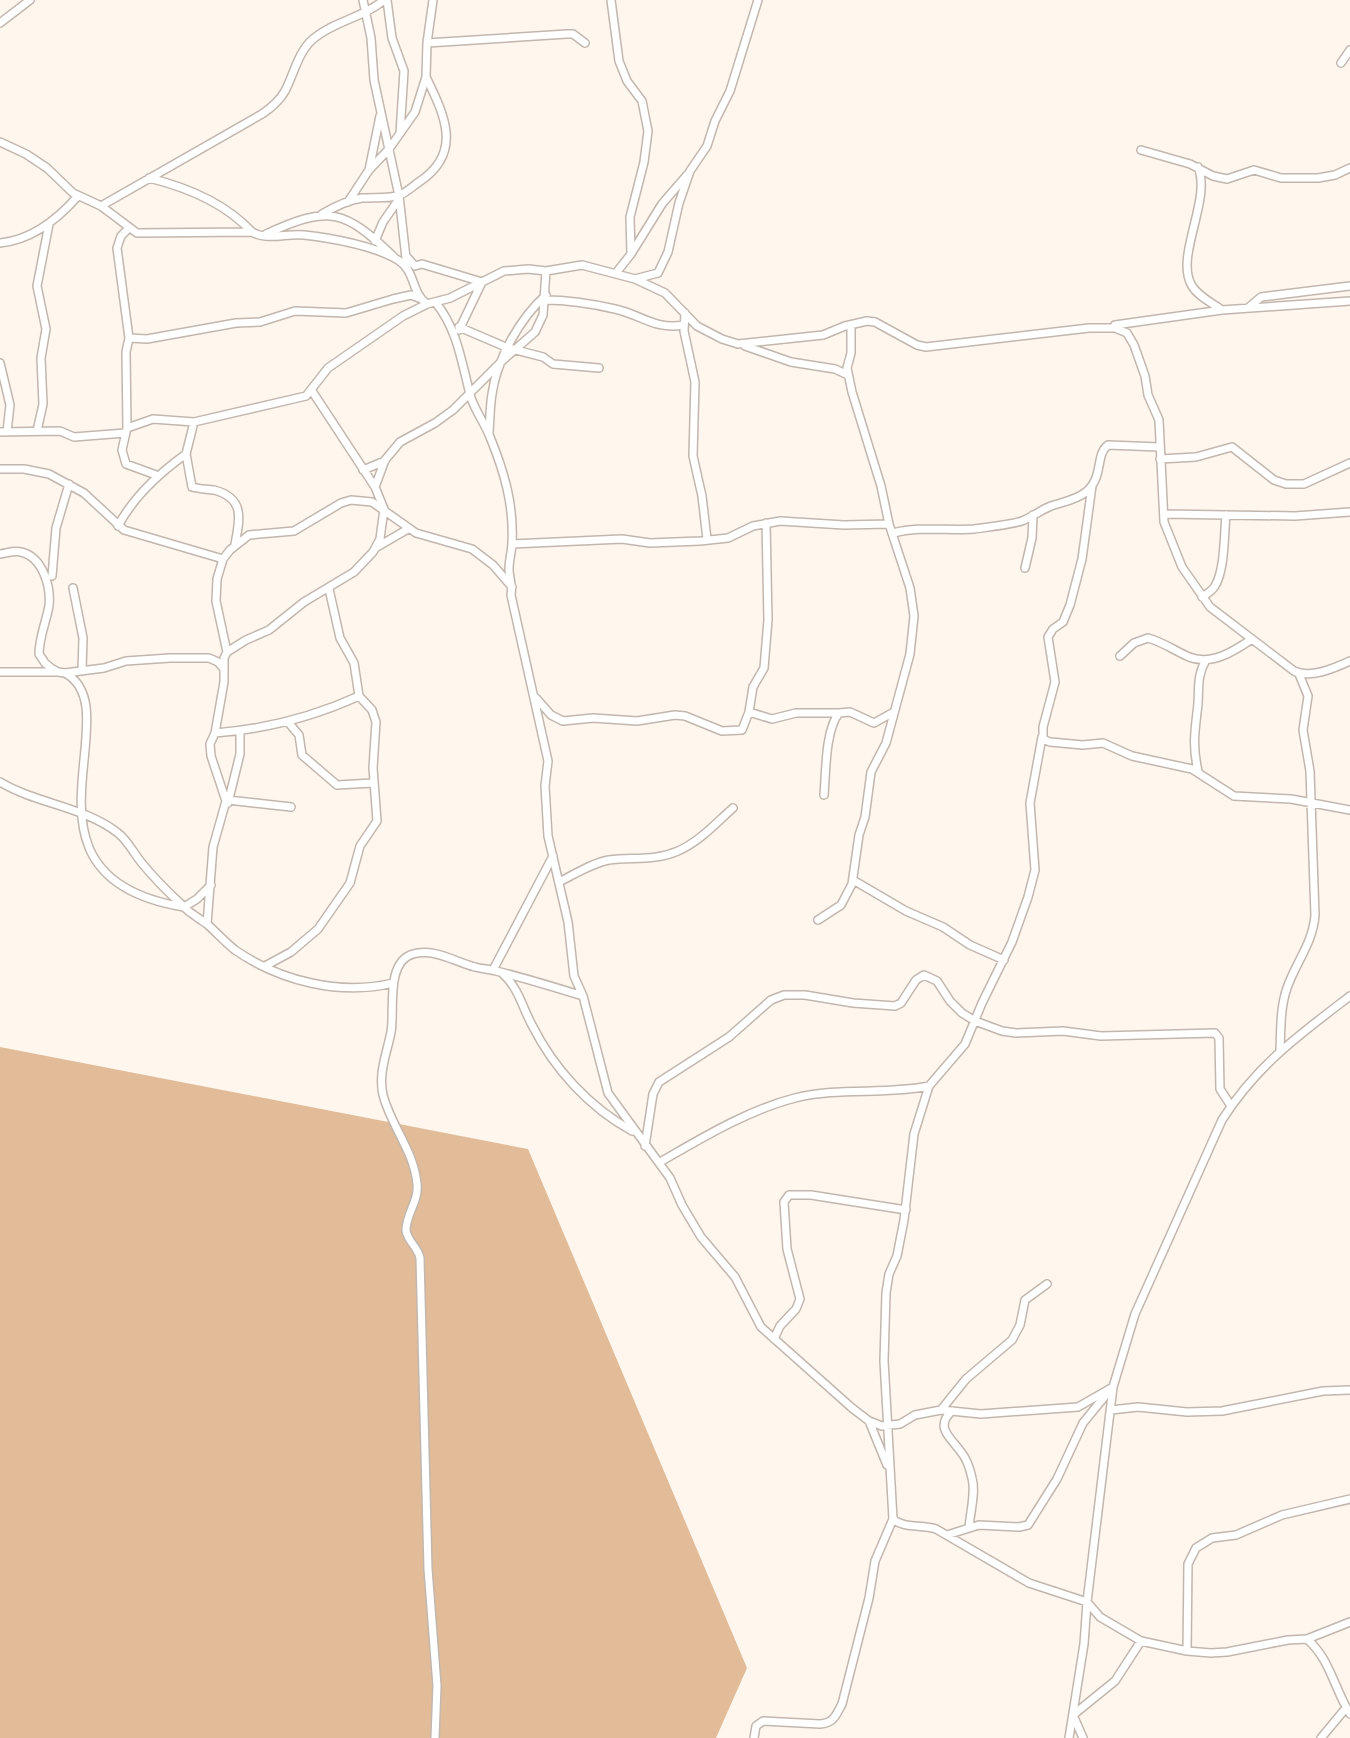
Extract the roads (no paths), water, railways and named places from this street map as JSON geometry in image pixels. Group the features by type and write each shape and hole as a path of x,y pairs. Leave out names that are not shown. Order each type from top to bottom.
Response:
{"street":[{"path":"0,23 30,0"},
{"path":"363,0 371,38 374,80 399,197 407,267 419,298"},
{"path":"100,206 262,114 283,94 297,63 313,39 386,0 392,37 404,71 400,134"},
{"path":"348,202 369,170 389,149 415,112 426,77 433,0"},
{"path":"611,0 619,61 627,82 644,107 648,131 644,162 629,216 631,254"},
{"path":"616,273 662,204 691,171 707,146 715,121 730,91 758,0"},
{"path":"427,43 567,34 573,34 585,43"},
{"path":"1341,63 1350,50"},
{"path":"375,241 399,197 430,175 444,153 447,136 445,118 426,77"},
{"path":"369,170 381,112"},
{"path":"0,142 47,168 78,196 100,206 137,233 302,234 362,247 397,259"},
{"path":"1141,150 1198,167 1227,180 1254,170 1281,178 1309,178 1328,177 1350,168"},
{"path":"1198,167 1201,184 1189,249 1190,282 1201,295 1222,310"},
{"path":"691,171 679,203 668,252 658,273 659,285 665,293 697,326 709,333 792,362 835,369 848,374"},
{"path":"148,178 171,183 232,212 255,235"},
{"path":"0,243 16,242 28,237 65,211 78,196"},
{"path":"255,235 359,199 399,197"},
{"path":"321,214 330,214 350,222 407,267"},
{"path":"37,431 43,404 41,358 46,329 37,286 49,224"},
{"path":"128,229 121,236 117,248 129,338 126,352 126,431 122,450 127,464 156,475"},
{"path":"407,256 415,266 422,264 482,282"},
{"path":"0,363 10,405 4,432 60,431 74,437 126,431 153,419 194,422 306,396 328,368 396,321 427,304 436,303 504,271 547,271 575,265 616,273 665,293"},
{"path":"511,349 535,332 543,315 547,271"},
{"path":"635,279 658,273"},
{"path":"456,338 482,282"},
{"path":"1248,308 1261,297 1350,286"},
{"path":"129,338 147,339 236,323 253,323 295,311 346,313 411,295 427,304"},
{"path":"375,487 385,460 400,442 435,423 471,394 503,360 532,308 545,297 616,309 665,328 683,326"},
{"path":"1115,328 1115,325 1222,310 1350,302"},
{"path":"436,303 445,314 456,338 476,411 489,434 507,486 511,510 511,595 548,761 545,774 545,808 568,922 574,976 583,996 608,1093 645,1146 660,1162 701,1237 735,1277 758,1324 828,1388 869,1421 889,1426 900,1424 915,1415 941,1410 981,1414 1078,1407 1113,1387"},
{"path":"685,313 683,326 695,382 693,456 702,496 707,539"},
{"path":"738,344 823,335 867,321 876,322 917,345 926,347 1090,328 1115,328 1127,333 1134,345 1145,376 1148,395 1159,420 1164,522 1178,560 1202,597 1217,613 1299,674 1304,682 1308,702 1304,735 1308,753 1316,893 1314,926 1307,948 1286,990 1281,1015 1280,1050"},
{"path":"818,920 841,905 847,898 853,880 858,842 866,817 871,772 886,743 910,654 914,616 910,588 889,524 881,485 848,374 847,363 852,344 851,326"},
{"path":"459,327 553,363 599,368"},
{"path":"489,434 492,393 503,360"},
{"path":"312,391 375,487 384,509 377,547"},
{"path":"194,422 186,454 192,487 219,491 232,498 239,515 235,544"},
{"path":"754,1738 755,1728 763,1721 829,1723 842,1704 869,1598 875,1561 893,1519 884,1361 886,1293 906,1210 911,1152 929,1086 965,1044 1004,960 1034,876 1030,803 1055,682 1048,637 1053,629 1063,622 1070,605 1082,559 1092,486 1099,472 1102,452 1108,445 1159,447"},
{"path":"1160,459 1196,457 1232,447 1275,480 1286,484 1304,484 1350,463"},
{"path":"118,526 125,513 156,475 186,454"},
{"path":"363,470 385,460"},
{"path":"0,469 41,472 89,496 124,530 223,559"},
{"path":"52,576 56,528 69,484"},
{"path":"893,533 920,528 978,528 1017,522 1078,497 1092,486"},
{"path":"228,652 216,601 217,579 223,559 235,544 249,535 294,531 341,503 362,500 372,502 424,536 472,549 482,555 512,588"},
{"path":"1164,514 1295,516 1350,512"},
{"path":"1202,597 1212,591 1217,583 1226,515"},
{"path":"1026,568 1033,516"},
{"path":"512,544 622,539 664,543 728,538 766,523 797,521 844,525 889,524"},
{"path":"533,695 551,715 564,720 593,718 637,721 675,715 685,716 717,730 738,732 743,728 753,687 764,668 768,620 766,523"},
{"path":"225,810 226,801 221,779 211,756 210,744 215,733 225,669 224,658 228,652 246,640 269,630 304,602 354,572 377,547 408,528"},
{"path":"0,554 21,551 39,564 49,595 39,654 45,663 78,683 84,714 72,809 77,837"},
{"path":"73,588 83,638 82,671"},
{"path":"265,966 291,953 315,933 343,894 354,870 360,846 377,821 373,783 376,722 372,710 359,696 355,663 340,638 329,589"},
{"path":"1120,656 1134,643 1148,638 1189,657 1206,660 1227,654 1252,639"},
{"path":"0,672 62,673 126,661 170,658 209,658 225,669"},
{"path":"1198,771 1194,727 1199,676 1206,660"},
{"path":"1299,674 1332,669 1350,661"},
{"path":"1304,682 1310,673"},
{"path":"215,733 288,722 359,696"},
{"path":"749,712 772,719 804,712 850,712 874,723 892,713"},
{"path":"824,795 831,731 839,713"},
{"path":"288,722 299,735 302,755 337,785 373,783"},
{"path":"207,924 214,847 240,754 240,731"},
{"path":"1042,737 1050,742 1103,743 1118,752 1198,771 1234,796 1310,801 1350,810"},
{"path":"0,782 42,800 72,809 120,835 142,863 184,907 236,950 265,966 292,977 341,989 370,989 393,983"},
{"path":"228,800 291,807"},
{"path":"559,882 610,860 648,859 676,852 698,839 733,808"},
{"path":"497,971 553,856"},
{"path":"92,869 115,886 161,904 184,907 212,884"},
{"path":"853,880 906,911 943,927 970,945 1004,960"},
{"path":"435,1738 436,1686 428,1569 420,1258 419,1251 406,1234 406,1225 417,1199 418,1185 407,1147 381,1085 392,1030 393,983 401,963 414,954 441,955 476,968 497,971 583,996"},
{"path":"497,971 516,988 533,1028 564,1075 595,1106 636,1133"},
{"path":"645,1146 653,1094 659,1082 719,1044 751,1019 765,1003 778,996 805,995 894,1006 901,1003 916,980 927,975 937,981 954,1006 975,1021 1002,1031 1063,1031 1101,1036 1215,1033 1219,1038 1220,1089 1231,1106"},
{"path":"1069,1738 1084,1644 1113,1387 1135,1314 1217,1131 1231,1106 1280,1050 1350,996"},
{"path":"660,1162 740,1119 796,1098 850,1091 907,1090 929,1086"},
{"path":"774,1339 800,1299 787,1249 784,1202 789,1195 811,1195 906,1210"},
{"path":"941,1410 966,1379 1012,1340 1020,1325 1025,1300 1047,1284"},
{"path":"947,1535 986,1524 1019,1527 1028,1525 1057,1479 1083,1423 1113,1387"},
{"path":"1111,1410 1138,1407 1187,1412 1222,1411 1323,1391 1350,1390"},
{"path":"952,1411 944,1424 945,1433 963,1454 972,1478 969,1528"},
{"path":"869,1421 889,1473"},
{"path":"1187,1651 1188,1564 1200,1544 1219,1535 1243,1533 1282,1515 1350,1499"},
{"path":"893,1519 903,1525 930,1527 1030,1583 1087,1602 1100,1617 1141,1641 1187,1651 1227,1652 1307,1639 1350,1622"},
{"path":"1307,1639 1332,1672 1348,1711 1340,1713 1321,1738"},
{"path":"1073,1715 1115,1681 1141,1641"},
{"path":"1073,1715 1083,1738"}]}
